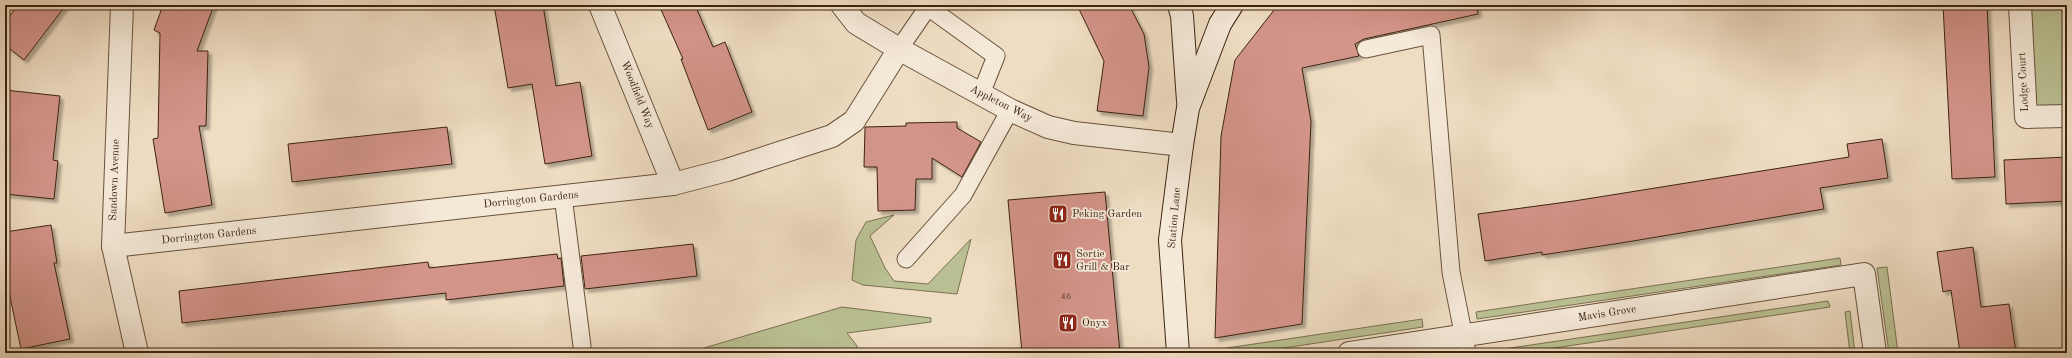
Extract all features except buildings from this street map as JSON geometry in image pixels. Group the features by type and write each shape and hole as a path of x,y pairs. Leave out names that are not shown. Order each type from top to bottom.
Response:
{"street":[{"name":"Sandown Avenue","path":"122,5 113,246 137,353"},
{"name":"Woodfield Way","path":"600,5 673,184"},
{"name":"Appleton Way","path":"842,5 856,23 898,49 1010,110 1048,127 1074,133 1182,145"},
{"name":"Station Lane","path":"1179,5 1182,16 1188,108"},
{"name":"Station Lane","path":"1178,353 1170,240 1182,145 1188,108 1220,24 1232,5"},
{"name":"Lodge Court","path":"2020,5 2026,117 2067,116"},
{"name":"Dorrington Gardens","path":"113,246 673,184 727,170 832,136 854,121 898,49"},
{"name":"Mavis Grove","path":"1349,353 1465,344 1864,274 1875,353"}],"lane":[{"path":"898,49 929,6 996,56 981,94"},
{"path":"1366,49 1430,35 1451,272 1465,344"},
{"path":"906,259 963,195 1010,110"},
{"path":"563,196 582,346"}],"green space":[{"path":"2029,5 2067,5 2067,107 2035,109"},
{"path":"894,215 870,236 885,268 894,281 928,284 971,239 957,294 863,285 852,280 856,240 866,222"},
{"path":"1840,258 1841,265 1477,319 1476,312"},
{"path":"1887,267 1898,353 1889,353 1877,268"},
{"path":"1828,301 1830,307 1521,353 1498,353 1497,350"},
{"path":"842,307 931,318 931,322 847,333 857,346 858,353 704,353 704,348"},
{"path":"1850,311 1855,353 1850,353 1845,312"},
{"path":"1422,319 1423,327 1251,353 1208,353 1207,351"}],"place":[{"name":"Peking Garden","path":"1058,214"},
{"name":"Sortie Grill & Bar","path":"1062,260"},
{"name":"Onyx","path":"1068,323"}]}
